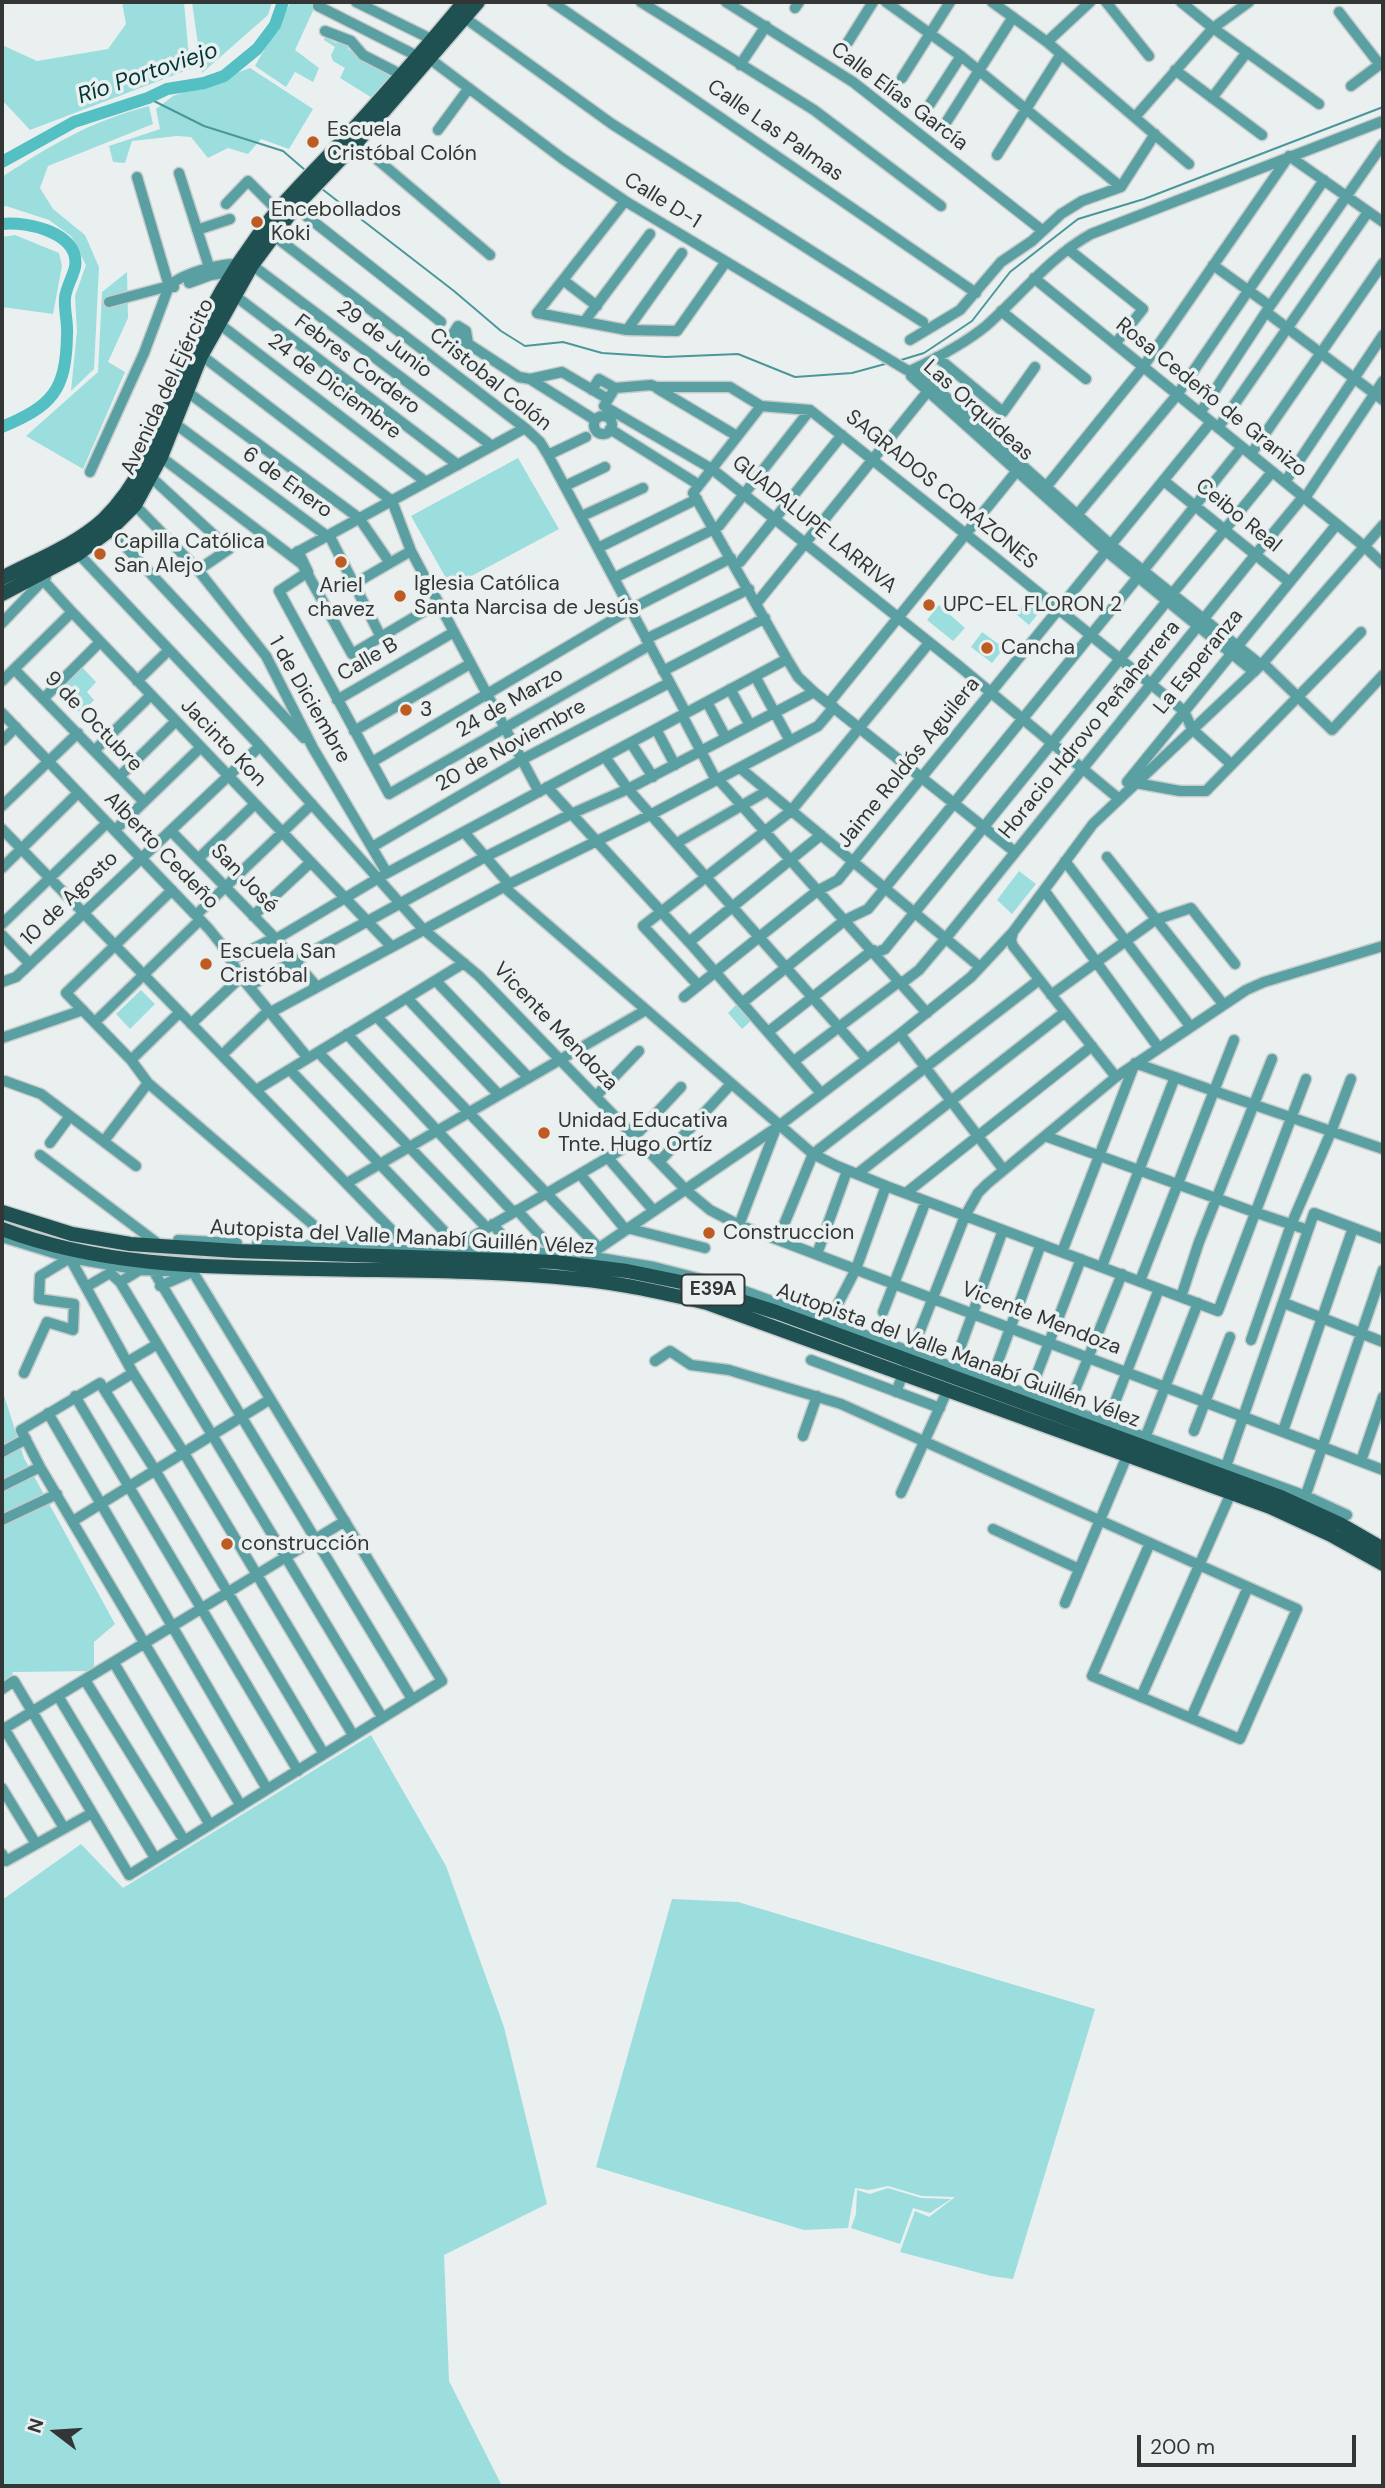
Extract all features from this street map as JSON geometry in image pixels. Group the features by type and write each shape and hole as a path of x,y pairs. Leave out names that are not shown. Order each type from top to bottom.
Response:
{"main road":[{"name":"Avenida del Ejército","path":"2,594 110,530 130,500 142,466 186,391 197,351 234,295 244,267 352,139 425,59 459,7 478,2"},
{"name":"Avenida del Ejército","path":"2,578 40,572 60,565 101,521 130,500 152,478 161,457 170,420 197,351 277,210 352,139 400,74 425,59"},
{"name":"Autopista del Valle Manabí Guillén Vélez","path":"2,1212 72,1234 156,1243 342,1250 650,1290 727,1309 853,1355 908,1362"},
{"name":"Autopista del Valle Manabí Guillén Vélez","path":"2,1229 68,1253 147,1268 400,1271 414,1259 518,1256 583,1260 698,1286 827,1326 908,1362 950,1377 1127,1456 1299,1520 1383,1564"},
{"name":"Autopista del Valle Manabí Guillén Vélez","path":"950,1377 989,1385 1304,1501 1383,1549"}],"street":[{"path":"356,2 437,42"},
{"name":"Calle Las Palmas","path":"552,2 975,293"},
{"path":"641,2 814,110 941,206"},
{"name":"Calle Elías García","path":"726,2 853,82 1043,231"},
{"path":"848,42 873,2"},
{"path":"887,2 932,33 1121,187"},
{"path":"902,78 950,2"},
{"path":"1047,42 1090,2"},
{"path":"1106,2 1149,56"},
{"path":"1181,2 1320,104"},
{"path":"1135,117 1213,28 1249,2"},
{"path":"1001,4 1013,17 1047,42 1189,164"},
{"name":"Calle D-1","path":"318,6 425,59 625,201 725,263 908,369"},
{"path":"459,7 612,124 923,322"},
{"path":"1339,12 1381,64 1351,86"},
{"path":"947,121 1013,17"},
{"path":"740,65 766,26"},
{"path":"325,31 351,41 363,55 400,74"},
{"path":"1212,98 1247,52"},
{"path":"997,155 1061,54"},
{"path":"930,104 961,56"},
{"path":"1175,71 1262,135"},
{"path":"438,130 469,88"},
{"path":"908,369 937,357 984,327 1034,278 1068,249 1091,234 1383,121"},
{"path":"910,340 951,316 1001,262 1061,214 1073,206 1121,187 1155,134"},
{"path":"352,139 490,255"},
{"path":"1200,413 1268,309 1383,144"},
{"path":"1289,156 1383,222"},
{"path":"1046,487 1143,367 1289,156"},
{"path":"179,173 210,272"},
{"path":"90,472 144,353 169,286 137,177"},
{"path":"1077,515 1177,395 1324,180"},
{"path":"226,204 248,181 277,210"},
{"path":"625,201 537,313 627,330 677,331 725,263"},
{"path":"295,207 441,322"},
{"name":"Jaime Roldós Aguilera","path":"684,997 817,891 838,880 854,862 1108,548 1214,425 1368,212"},
{"path":"197,230 230,219"},
{"path":"584,322 650,234"},
{"name":"Cristobal Colón","path":"273,235 526,428 540,442 670,683 700,752 717,780 927,1013"},
{"path":"1068,249 1143,309 1115,344"},
{"path":"627,330 682,253"},
{"path":"742,1003 845,920 868,909 1195,506 1246,451 1321,353 1383,263"},
{"path":"1213,265 1248,290 1286,327 1379,397"},
{"path":"109,302 169,286 176,288 210,272 244,267"},
{"name":"29 de Junio","path":"244,267 492,446"},
{"name":"Rosa Cedeño de Granizo","path":"1034,278 1383,564"},
{"path":"563,280 597,306"},
{"name":"Febres Cordero","path":"234,295 458,465"},
{"path":"1001,311 1086,379"},
{"name":"24 de Diciembre","path":"218,323 426,482"},
{"path":"1285,482 1383,334"},
{"path":"468,343 519,377 530,379 605,412"},
{"path":"197,351 392,501 411,551 521,760 543,789 571,814 662,912 821,1093"},
{"path":"937,357 1003,412 1035,367"},
{"name":"Las Orquídeas","path":"908,369 908,374 1046,487 1108,548"},
{"name":"Las Orquídeas","path":"908,369 932,383 1108,548 1234,650 1299,696 1332,730 1383,675"},
{"path":"530,379 562,372 592,390 611,421 610,429 699,485"},
{"path":"592,390 599,379 615,388 651,385 737,436"},
{"name":"Horacio Hdrovo Peñaherrera","path":"794,1061 838,1026 919,970 1304,497 1379,397 1383,381"},
{"path":"656,387 730,387 761,406 810,410"},
{"path":"605,412 615,388"},
{"path":"186,391 359,518 390,563"},
{"path":"757,604 928,391"},
{"path":"761,406 693,493 735,560 787,659 798,677 814,692 1015,852"},
{"path":"614,578 716,527 810,410"},
{"name":"SAGRADOS CORAZONES","path":"810,410 1184,711"},
{"name":"GUADALUPE LARRIVA","path":"605,412 712,469 1117,797"},
{"name":"6 de Enero","path":"170,420 328,535 381,637"},
{"path":"295,553 526,428"},
{"path":"308,572 279,592 372,762 631,610 735,560 775,519 842,435"},
{"path":"548,455 586,436"},
{"path":"161,457 295,553 352,654 438,603"},
{"path":"565,486 605,467"},
{"path":"222,1055 270,1011 423,929 650,815 818,726 898,618 1020,468"},
{"path":"768,1032 874,952 885,949 1272,472"},
{"path":"152,478 229,549 198,570"},
{"name":"Ceibo Real","path":"1164,481 1288,581"},
{"path":"582,516 643,488"},
{"path":"598,548 697,499"},
{"name":"1 de Diciembre","path":"130,500 198,570 266,656 302,732 372,846 382,875"},
{"name":"La Esperanza","path":"971,977 1013,932 1093,824 1131,782 1184,711 1337,524"},
{"path":"1131,782 1259,667 1383,525"},
{"path":"110,530 302,732"},
{"name":"Vicente Mendoza","path":"74,549 312,804 382,875 399,902 423,929 464,963 659,1162 710,1210 739,1225 1383,1469"},
{"path":"354,584 411,551"},
{"path":"2,623 40,572"},
{"name":"Jacinto Kon","path":"40,572 100,642 391,946"},
{"name":"24 de Marzo","path":"372,762 389,794 505,729 648,642 749,589"},
{"path":"2,681 72,612"},
{"path":"663,671 765,618"},
{"name":"Calle B","path":"337,700 454,632"},
{"path":"1131,782 1180,791 1206,791 1361,632"},
{"path":"44,699 100,642"},
{"path":"698,985 643,926 791,811 862,728 929,643"},
{"path":"137,681 169,650"},
{"path":"231,960 275,938 382,875 787,659"},
{"path":"354,731 470,664"},
{"name":"9 de Octubre","path":"15,669 145,802"},
{"path":"755,676 790,741"},
{"name":"20 de Noviembre","path":"372,846 521,760 670,683"},
{"path":"730,690 750,725"},
{"path":"191,1024 245,982 295,960 485,857 653,777 814,692"},
{"path":"95,750 150,695"},
{"path":"707,702 726,738"},
{"path":"1184,711 1192,729 1231,764"},
{"name":"Alberto Cedeño","path":"2,713 198,917 222,944 245,982 270,1011 518,1256"},
{"path":"120,776 176,721"},
{"path":"2,741 16,727"},
{"path":"656,729 675,765"},
{"path":"2,806 78,733"},
{"path":"631,743 653,777"},
{"name":"10 de Agosto","path":"2,982 16,977 260,746"},
{"path":"2,924 50,879 145,802 201,747"},
{"path":"605,757 650,815 867,1059"},
{"path":"740,768 980,967"},
{"path":"682,840 767,791"},
{"path":"2,868 78,793"},
{"path":"198,859 255,804"},
{"path":"95,1022 144,975 225,886 312,804"},
{"path":"2,829 347,1183 414,1259 457,1248 608,1158 637,1138 681,1087"},
{"name":"San José","path":"171,831 275,938 317,987"},
{"path":"464,832 507,886 777,1126 813,1154 852,1173 1218,1311 1306,1079"},
{"path":"689,942 821,835"},
{"path":"1107,857 1223,1004"},
{"path":"1065,861 1190,1026"},
{"path":"253,916 311,862"},
{"path":"172,890 66,993 131,1060 148,1083 342,1250"},
{"path":"1044,890 1158,1047"},
{"path":"1051,995 1155,920 1191,908 1235,964"},
{"path":"1013,932 1013,946 1116,1077"},
{"path":"2,935 30,964"},
{"path":"290,1069 457,1248 518,1256 556,1253 583,1260 777,1126 1013,946"},
{"path":"896,1392 965,1216 978,1193 1003,1169 1135,1063 1257,984 1383,946"},
{"path":"256,1090 464,963"},
{"path":"778,1240 813,1154 1039,980"},
{"path":"436,981 529,1078"},
{"path":"407,998 499,1095"},
{"path":"2,1038 83,1010"},
{"path":"347,1183 646,1010"},
{"path":"131,1060 180,1012"},
{"path":"817,1254 852,1173 951,1101 1065,1012"},
{"path":"377,1017 598,1248"},
{"path":"347,1034 556,1253"},
{"path":"900,1034 1003,1169"},
{"path":"1140,1281 1234,1040"},
{"path":"906,1193 1092,1046"},
{"path":"596,1096 639,1051"},
{"path":"1181,1297 1199,1242 1272,1059"},
{"path":"1135,1063 1383,1149"},
{"path":"1062,1252 1135,1063"},
{"path":"1102,1266 1175,1077"},
{"path":"1251,1340 1291,1224 1351,1079"},
{"path":"5,1081 41,1094 136,1166"},
{"path":"104,1141 148,1083"},
{"path":"659,1162 731,1084"},
{"path":"50,1143 70,1116"},
{"path":"739,1225 777,1126"},
{"path":"1045,1136 1308,1230"},
{"path":"40,1155 156,1243 237,1243"},
{"path":"608,1158 654,1211"},
{"path":"580,1174 626,1229 705,1248"},
{"path":"827,1326 856,1269 886,1186"},
{"path":"883,1312 926,1201"},
{"path":"1225,1471 1314,1213 1383,1238"},
{"path":"1283,1431 1353,1228"},
{"path":"901,1493 940,1409 1003,1230"},
{"path":"2,1237 68,1253 130,1368 353,1735"},
{"path":"257,1244 342,1250"},
{"path":"989,1385 1041,1244"},
{"path":"24,1373 47,1322 73,1330 74,1304 39,1299 40,1276 68,1253"},
{"path":"1035,1379 1081,1259"},
{"path":"120,1282 147,1268 160,1286 412,1699"},
{"path":"2,1689 14,1681 129,1875 442,1681 269,1400 193,1269 160,1286"},
{"path":"1347,1515 1304,1501 1383,1270"},
{"path":"86,1287 110,1273 120,1282 382,1717"},
{"path":"1066,1413 1122,1274"},
{"path":"1115,1402 1159,1289"},
{"path":"1144,1441 1198,1303"},
{"path":"1284,1303 1383,1342"},
{"path":"1259,1314 1278,1321"},
{"path":"1194,1431 1230,1336"},
{"path":"105,1390 156,1345"},
{"path":"655,1361 670,1351 691,1365 729,1370 850,1407 1297,1609 1240,1739 1092,1676 1150,1543"},
{"path":"846,1373 853,1355"},
{"path":"811,1360 940,1409"},
{"path":"908,1362 950,1377"},
{"path":"241,1806 40,1467 21,1430 75,1396 100,1382 324,1754"},
{"path":"75,1396 298,1770"},
{"path":"803,1436 817,1396"},
{"path":"1361,1461 1383,1397"},
{"path":"73,1521 269,1400"},
{"path":"48,1413 267,1789"},
{"path":"2,1452 26,1439"},
{"path":"1065,1603 1127,1456"},
{"path":"2,1486 40,1467"},
{"path":"1141,1697 1231,1493"},
{"path":"2,1520 57,1494"},
{"path":"64,1828 3,1729 345,1521"},
{"path":"993,1529 1079,1569"},
{"path":"1191,1718 1248,1587"},
{"path":"114,1663 210,1825"},
{"path":"85,1680 184,1840"},
{"path":"58,1696 156,1858"},
{"path":"2,1788 36,1844"},
{"path":"2,1854 6,1861 92,1812"}],"shaded area":[{"path":"122,2 184,2 190,69 30,130 2,100 2,45 37,61 108,49 126,24"},
{"path":"192,2 272,2 268,15 202,73"},
{"path":"291,2 317,2 295,50 319,68 313,82 295,72 286,87 255,66"},
{"path":"325,37 336,43 342,40 348,49 391,75 374,99 340,78 345,68 333,61 331,55 335,47 324,40"},
{"path":"250,68 313,109 289,149 261,139 248,154 228,148 208,158 191,137 177,136 132,141 125,163 113,162 109,146 160,129 156,109 173,96"},
{"path":"149,106 153,124 48,166 40,188 53,209 85,235 99,267 94,369 71,391 77,331 75,296 86,265 71,236 49,220 2,207 2,177 72,135 108,119"},
{"path":"15,235 59,253 62,266 53,314 2,307 2,237"},
{"path":"127,272 128,318 108,362 125,372 83,469 26,436 98,372 102,292"},
{"path":"518,458 559,529 451,587 411,516"},
{"path":"1029,597 1042,609 1029,625 1016,614"},
{"path":"939,605 965,628 953,641 927,620"},
{"name":"Cancha","path":"982,632 1004,648 992,663 971,647"},
{"path":"82,667 96,682 87,692 94,700 81,714 58,691"},
{"path":"1019,871 1036,884 1012,914 997,900"},
{"path":"141,990 155,1004 130,1029 116,1014"},
{"path":"737,1004 752,1020 742,1029 728,1013"},
{"path":"2,1389 24,1458 115,1624 94,1642 94,1671 13,1672 2,1695"},
{"path":"371,1735 446,1866 504,2027 547,2204 444,2255 449,2381 502,2486 2,2486 2,1900 81,1844 123,1888"},
{"path":"672,1899 738,1902 1095,2009 1013,2279 991,2276 900,2252 915,2211 929,2217 955,2197 922,2196 888,2186 869,2190 855,2188 848,2228 804,2230 596,2167"},
{"path":"888,2188 921,2198 951,2199 930,2213 913,2208 900,2244 851,2228 856,2214 857,2190 870,2194"}],"waterway":[{"name":"Río Portoviejo","path":"2,162 74,122 148,98 167,89 204,83 224,76 257,49 275,25 283,2"},
{"path":"148,98 204,126 283,151 305,170"},
{"path":"901,360 924,353 972,321 1010,272 1078,219 1144,199 1383,107"},
{"path":"322,189 454,291 501,331 525,346 563,342 602,353 665,357 738,354 795,377 852,373 885,364"},
{"name":"Río Portoviejo","path":"2,224 38,227 50,232 70,246 75,255 75,267 65,298 66,354 59,383 53,394 33,412 2,427"}],"place":[{"name":"Escuela Cristóbal Colón","path":"313,142"},
{"name":"Encebollados Koki","path":"257,222"},
{"name":"Capilla Católica San Alejo","path":"100,554"},
{"name":"Ariel chavez","path":"341,562"},
{"name":"Iglesia Católica Santa Narcisa de Jesús","path":"400,596"},
{"name":"UPC-EL FLORON 2","path":"929,605"},
{"name":"Cancha","path":"987,648"},
{"name":"3","path":"406,710"},
{"name":"Escuela San Cristóbal","path":"206,964"},
{"name":"Unidad Educativa Tnte. Hugo Ortíz","path":"544,1133"},
{"name":"Construccion","path":"709,1233"},
{"name":"construcción","path":"227,1544"}]}
